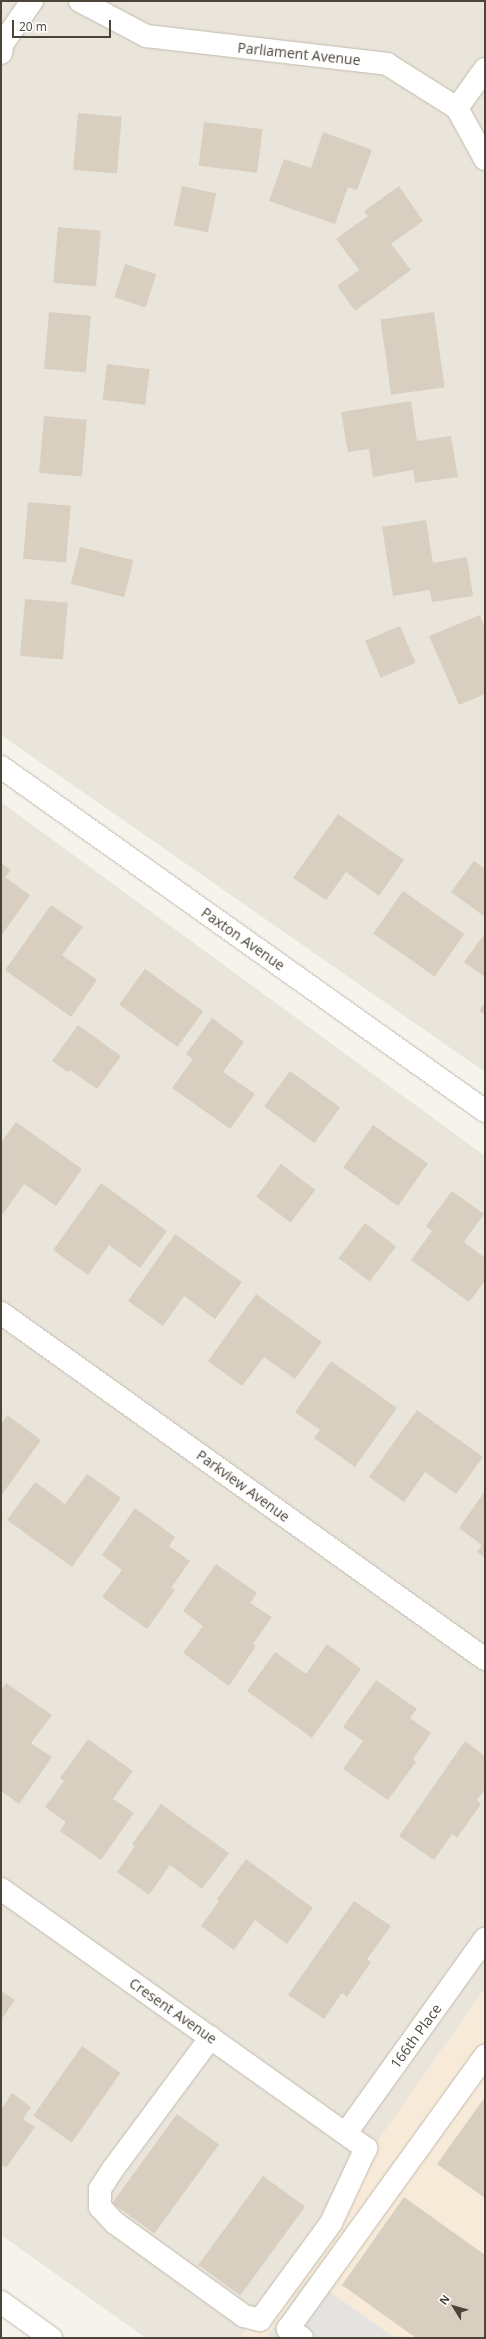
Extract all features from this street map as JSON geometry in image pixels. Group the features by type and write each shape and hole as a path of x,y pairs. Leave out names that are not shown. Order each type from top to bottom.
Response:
{"street":[{"path":"1,53 3,43 32,1"},
{"name":"Parliament Avenue","path":"80,1 146,36 387,64 457,108 485,159"},
{"path":"457,108 485,69"},
{"name":"Paxton Avenue","path":"1,767 485,1111"},
{"name":"Parkview Avenue","path":"1,1313 485,1659"},
{"name":"Cresent Avenue","path":"1,1889 211,2037 366,2148 330,2223 260,2320 244,2316 115,2223 100,2207 100,2189 113,2169 211,2037"},
{"name":"166th Place","path":"346,2133 485,1939"},
{"path":"302,2338 288,2329 485,2056"},
{"path":"1,2302 51,2338"}],"shaded area":[{"path":"1,1 485,1 485,1072 1,735"},
{"path":"1,802 485,1156 485,1988 240,2338 146,2338 1,2235"},
{"path":"485,1988 485,2338 240,2338"},
{"path":"309,2277 395,2338 266,2338"}],"building":[{"path":"78,113 122,117 117,174 73,170"},
{"path":"204,122 263,129 257,173 199,166"},
{"path":"323,132 372,150 357,190 348,187 335,224 269,201 284,159 311,168"},
{"path":"182,186 216,193 208,232 174,225"},
{"path":"399,186 423,221 391,244 411,270 355,311 337,286 359,270 336,239 368,216 364,211"},
{"path":"58,227 101,231 96,287 53,283"},
{"path":"125,264 156,274 146,307 114,297"},
{"path":"49,312 91,316 86,372 44,369"},
{"path":"434,312 445,387 391,395 381,320"},
{"path":"107,364 150,369 145,405 103,400"},
{"path":"411,401 417,441 451,436 458,477 415,483 413,470 373,477 369,449 348,452 341,412"},
{"path":"44,416 87,420 82,477 39,473"},
{"path":"28,502 71,506 66,563 23,559"},
{"path":"426,520 433,563 467,557 473,596 432,602 430,590 393,596 382,527"},
{"path":"80,547 133,560 124,597 71,584"},
{"path":"25,599 68,603 63,660 20,656"},
{"path":"480,615 485,628 485,694 459,705 429,636"},
{"path":"400,626 416,663 381,678 365,641"},
{"path":"338,814 404,860 379,896 346,872 326,900 293,878"},
{"path":"474,861 485,869 485,917 451,892"},
{"path":"1,863 11,870 5,877 30,895 1,936"},
{"path":"403,891 464,934 435,977 373,934"},
{"path":"51,905 83,927 62,955 97,980 71,1017 5,970"},
{"path":"485,933 485,977 464,962"},
{"path":"145,969 203,1011 177,1047 119,1005"},
{"path":"485,1002 485,1015 479,1011"},
{"path":"212,1018 244,1042 223,1072 255,1094 230,1129 172,1088 193,1059 186,1054"},
{"path":"78,1025 121,1056 97,1089 70,1070 68,1072 52,1061"},
{"path":"290,1071 340,1107 314,1143 264,1107"},
{"path":"16,1122 82,1169 56,1206 24,1184 3,1214 1,1212 1,1143"},
{"path":"373,1125 428,1163 398,1206 343,1168"},
{"path":"281,1164 315,1190 291,1223 256,1197"},
{"path":"101,1183 167,1231 140,1268 109,1245 88,1275 53,1250"},
{"path":"452,1191 484,1214 464,1242 485,1258 485,1281 469,1302 411,1260 432,1231 426,1226"},
{"path":"365,1223 396,1246 370,1282 339,1258"},
{"path":"175,1234 242,1282 215,1319 184,1296 163,1326 128,1301"},
{"path":"256,1294 322,1342 295,1379 264,1357 242,1386 208,1361"},
{"path":"331,1361 397,1408 355,1467 314,1438 320,1430 295,1412"},
{"path":"417,1410 483,1457 456,1494 425,1472 404,1502 369,1477"},
{"path":"7,1415 41,1440 1,1496 1,1424"},
{"path":"87,1474 121,1498 72,1567 7,1520 35,1482 65,1504"},
{"path":"485,1491 485,1558 477,1552 482,1545 459,1528"},
{"path":"135,1508 175,1537 169,1546 190,1561 171,1588 175,1590 147,1629 102,1597 122,1570 102,1555"},
{"path":"216,1564 257,1593 250,1603 272,1617 253,1644 256,1646 229,1686 183,1653 203,1626 183,1611"},
{"path":"327,1644 361,1669 312,1738 247,1691 275,1652 306,1674"},
{"path":"376,1680 417,1709 410,1718 431,1733 413,1759 416,1762 388,1800 343,1769 363,1741 343,1727"},
{"path":"6,1683 52,1715 31,1743 52,1757 19,1804 1,1791 1,1690"},
{"path":"88,1739 133,1771 113,1799 134,1813 101,1860 60,1831 66,1822 45,1807 64,1781 60,1778"},
{"path":"465,1741 485,1756 485,1789 477,1800 481,1804 457,1838 452,1834 434,1860 399,1836"},
{"path":"161,1804 229,1853 202,1889 170,1865 149,1895 117,1872 135,1846 132,1844"},
{"path":"246,1859 313,1908 287,1944 255,1920 234,1950 201,1926 219,1901 217,1899"},
{"path":"354,1901 391,1926 367,1959 371,1962 347,1997 342,1993 324,2019 288,1995"},
{"path":"1,1991 15,2000 1,2020"},
{"path":"82,2046 121,2073 72,2143 33,2116"},
{"path":"12,2093 31,2107 23,2119 35,2127 6,2168 1,2164 1,2110"},
{"path":"485,2097 485,2198 437,2164"},
{"path":"177,2114 219,2145 154,2234 112,2203"},
{"path":"263,2176 305,2207 240,2296 198,2265"},
{"path":"404,2197 485,2255 485,2338 416,2338 342,2285"}]}
